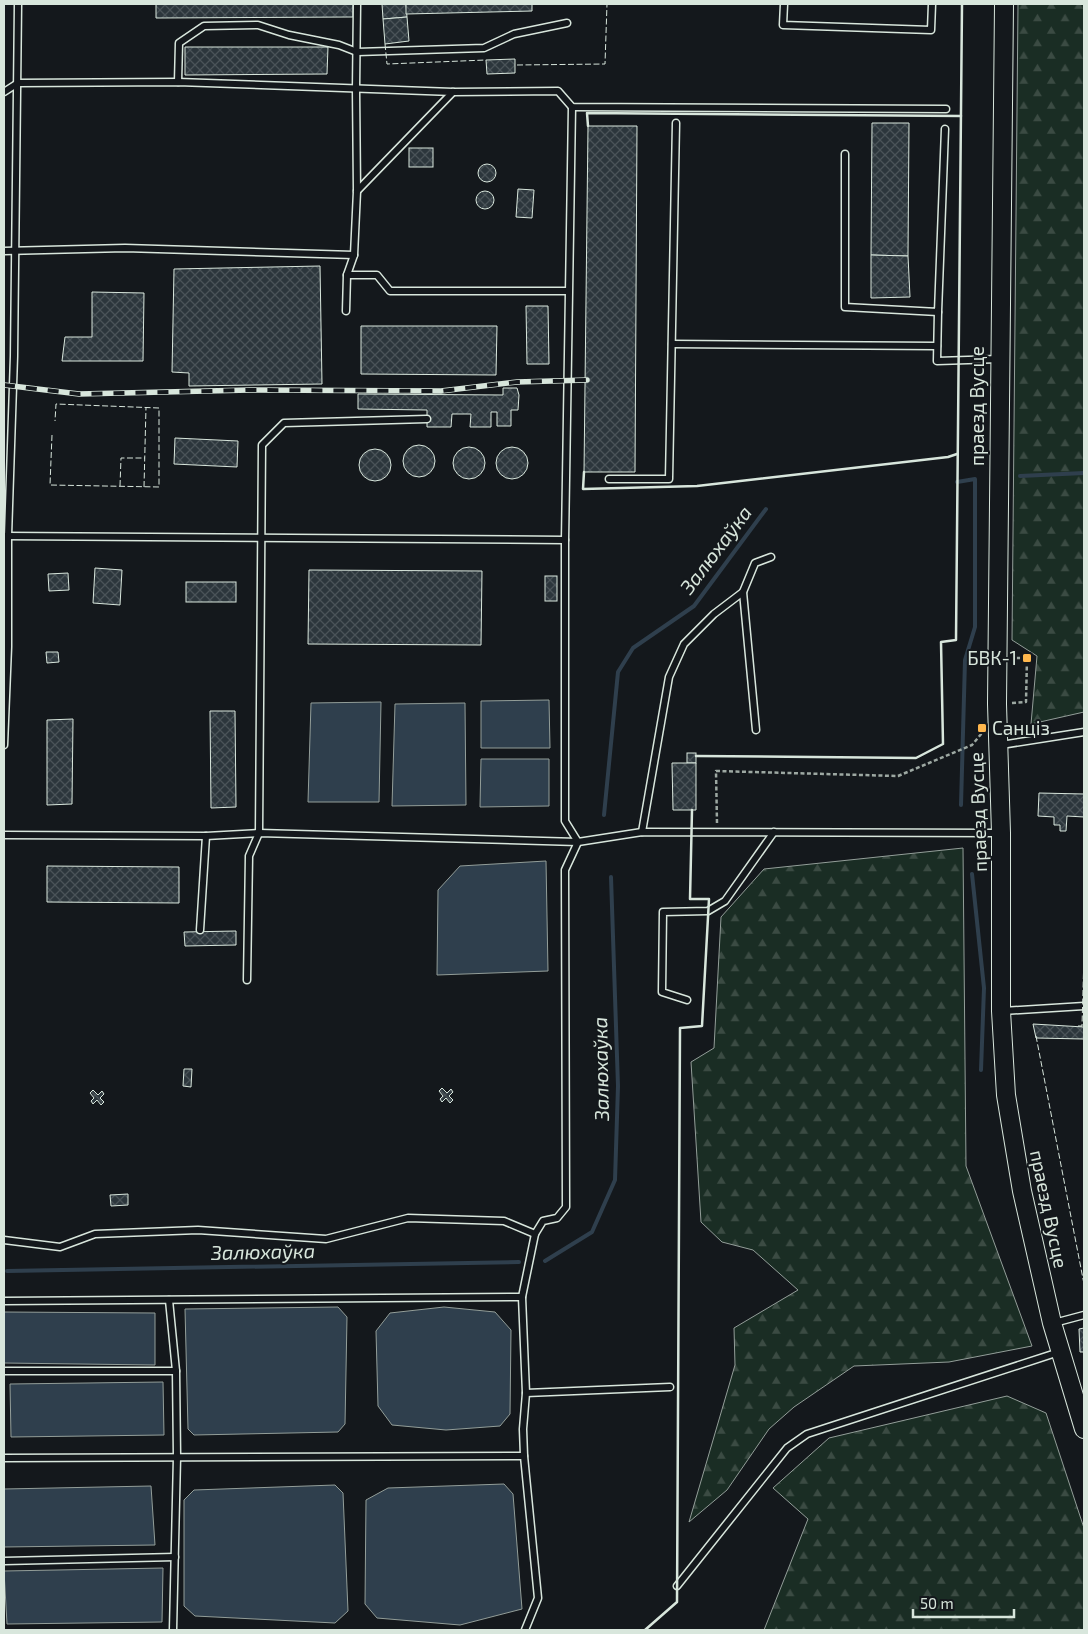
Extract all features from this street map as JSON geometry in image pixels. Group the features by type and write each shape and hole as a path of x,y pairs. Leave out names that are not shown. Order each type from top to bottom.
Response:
{"street":[{"name":"праезд Вусце","path":"1004,4 996,704 1000,833 1001,1011 1006,1095 1022,1191 1052,1323 1060,1352 1082,1411 1084,1429"}],"lane":[{"path":"4,745 6,536 14,356 18,4"},
{"path":"346,311 346,275 354,255 358,192 356,89 358,4"},
{"path":"784,4 783,25 931,30 932,4"},
{"path":"178,82 179,43 204,26 258,25 289,35 340,45 357,52 484,48 514,34 567,24"},
{"path":"4,92 18,83 178,82 453,92 558,91 572,106 565,540 565,821 578,842"},
{"path":"358,192 453,92"},
{"path":"572,106 946,109"},
{"path":"609,479 668,479 676,123"},
{"path":"945,129 936,346 937,361 999,358"},
{"path":"846,154 845,307 938,312"},
{"path":"4,251 125,248 354,255"},
{"path":"346,275 377,275 390,291 568,291"},
{"path":"672,344 936,346"},
{"path":"247,980 249,856 259,833 262,445 284,423 427,419"},
{"path":"6,536 565,540"},
{"path":"756,730 743,592 755,563 770,557"},
{"path":"642,832 669,677 684,644 714,614 743,592"},
{"path":"997,746 1084,732"},
{"path":"4,835 206,836 259,833 578,842 642,832 1000,833"},
{"path":"687,1000 662,992 663,912 708,911 726,901 774,832"},
{"path":"200,930 206,836"},
{"path":"525,1630 538,1598 524,1456 523,1428 526,1393 522,1297 534,1234 543,1221 557,1218 566,1207 566,870 578,842"},
{"path":"1001,1011 1084,1006"},
{"path":"4,1240 60,1247 95,1234 198,1230 326,1239 408,1218 504,1221 534,1234"},
{"path":"4,1302 522,1297"},
{"path":"169,1300 176,1371 177,1457 173,1630"},
{"path":"1052,1323 1084,1315"},
{"path":"677,1586 788,1448 807,1434 1060,1352"},
{"path":"4,1371 176,1371"},
{"path":"526,1393 670,1387"},
{"path":"4,1458 524,1456"},
{"path":"4,1561 175,1557"}],"path":[{"path":"996,704 1026,702 1027,658"},
{"path":"717,832 716,771 898,776 972,745 982,734 982,728"}],"green space":[{"path":"1018,4 1084,4 1084,712 1031,724 1037,656 1012,640"},
{"path":"963,848 966,1166 1032,1346 949,1362 854,1366 794,1407 769,1429 727,1490 689,1522 735,1365 734,1328 798,1290 753,1250 722,1242 701,1222 691,1062 714,1048 721,917 764,869"},
{"path":"1007,1396 1046,1413 1084,1528 1084,1630 764,1630 808,1519 773,1488 829,1438"}],"water":[{"path":"549,700 550,748 481,748 481,701"},
{"path":"381,702 379,802 308,802 311,703"},
{"path":"465,703 466,805 392,806 395,704"},
{"path":"481,759 549,759 549,806 480,807"},
{"path":"546,861 548,971 437,975 438,890 460,866"},
{"path":"338,1307 347,1317 345,1424 338,1432 194,1435 188,1429 185,1309"},
{"path":"444,1307 495,1312 511,1330 510,1414 500,1426 446,1430 392,1425 378,1406 376,1331 390,1313"},
{"path":"4,1312 155,1313 155,1365 4,1363"},
{"path":"163,1382 164,1435 11,1437 10,1384"},
{"path":"504,1484 513,1494 522,1609 460,1625 377,1618 365,1604 366,1500 388,1488"},
{"path":"335,1485 343,1493 348,1611 335,1623 195,1616 184,1606 184,1500 194,1490"},
{"path":"151,1486 155,1545 4,1547 4,1489"},
{"path":"163,1568 162,1622 7,1624 4,1571"}],"building":[{"path":"156,4 353,4 353,17 156,18"},
{"path":"382,4 406,4 407,17 383,19"},
{"path":"406,4 532,4 532,11 406,14"},
{"path":"407,17 409,41 385,44 383,19"},
{"path":"185,47 328,47 327,74 185,75"},
{"path":"515,59 515,73 487,74 486,60"},
{"path":"872,123 909,123 908,256 871,255"},
{"path":"588,126 637,126 635,472 584,472"},
{"path":"409,148 433,148 433,167 409,167"},
{"path":"487,164 493,167 496,173 493,179 487,182 481,179 478,173 481,167"},
{"path":"518,189 534,190 532,218 516,217"},
{"path":"485,191 491,194 494,200 491,206 485,209 479,206 476,200 479,194"},
{"path":"871,255 908,256 910,297 871,298"},
{"path":"320,266 322,384 189,386 189,373 172,372 174,269"},
{"path":"92,292 144,293 143,361 62,361 65,337 92,337"},
{"path":"526,306 548,306 549,364 527,364"},
{"path":"361,326 497,326 496,375 361,374"},
{"path":"503,388 517,388 519,395 518,410 511,410 511,426 497,426 497,412 491,412 491,427 470,427 471,414 452,414 451,427 427,427 427,410 358,409 358,394 503,395"},
{"path":"175,438 238,441 237,467 174,464"},
{"path":"419,445 431,449 435,461 431,473 419,477 407,473 403,461 407,449"},
{"path":"469,447 481,451 485,463 481,475 469,479 457,475 453,463 457,451"},
{"path":"512,447 524,451 528,463 524,475 512,479 500,475 496,463 500,451"},
{"path":"375,449 387,453 391,465 387,477 375,481 363,477 359,465 363,453"},
{"path":"95,568 122,570 120,605 93,603"},
{"path":"309,570 482,571 481,645 308,644"},
{"path":"68,573 69,590 49,591 48,574"},
{"path":"545,576 557,576 557,601 545,601"},
{"path":"186,582 236,582 236,602 186,602"},
{"path":"46,652 58,652 59,662 47,663"},
{"path":"210,711 235,711 236,807 211,808"},
{"path":"73,719 72,804 47,805 47,720"},
{"path":"687,753 696,753 696,763 687,763"},
{"path":"672,763 696,763 696,810 673,810"},
{"path":"1039,793 1084,794 1084,817 1067,816 1066,831 1060,831 1060,825 1054,825 1054,817 1038,816"},
{"path":"47,866 179,867 179,903 47,902"},
{"path":"236,931 236,945 185,946 184,932"},
{"path":"1033,1024 1084,1027 1084,1039 1036,1038"},
{"path":"184,1069 192,1069 191,1087 183,1086"},
{"path":"442,1088 447,1093 451,1089 453,1092 449,1096 453,1100 450,1103 446,1098 442,1102 440,1099 443,1096 439,1091"},
{"path":"93,1090 98,1095 102,1091 104,1094 100,1098 104,1102 101,1105 97,1100 93,1104 91,1101 94,1098 90,1093"},
{"path":"128,1194 128,1205 111,1206 110,1195"},
{"path":"1084,1328 1084,1352 1080,1352 1079,1329"}],"waterway":[{"name":"Залюхаўка","path":"1020,476 1084,473"},
{"path":"957,482 975,479 975,627 965,660 961,805"},
{"name":"Залюхаўка","path":"604,815 618,672 633,648 694,606 766,509"},
{"path":"972,874 984,988 981,1070"},
{"name":"Залюхаўка","path":"545,1261 592,1232 615,1180 618,1086 611,877"},
{"name":"Залюхаўка","path":"7,1271 519,1262"}],"railway":[{"path":"4,385 79,394 250,390 441,391 517,382 587,380"}],"fence":[{"path":"517,65 605,64 607,4"},
{"path":"385,44 387,64 486,60"},
{"path":"52,435 50,485 159,487 159,408 56,404 55,421"},
{"path":"144,487 146,407"},
{"path":"120,486 121,458 145,458"},
{"path":"1078,1026 1082,1026 1084,955"},
{"path":"1036,1036 1084,1284"}],"wall":[{"path":"696,756 916,758 943,744 941,642 956,640 962,4"},
{"path":"588,126 587,113 961,116"},
{"path":"584,472 583,489 697,486 948,457 957,454"},
{"path":"645,1630 677,1602 680,1028 702,1026 709,899 690,899 692,810"}],"place":[{"name":"БВК-1","path":"1027,658"},
{"name":"Санціз","path":"982,728"}]}
